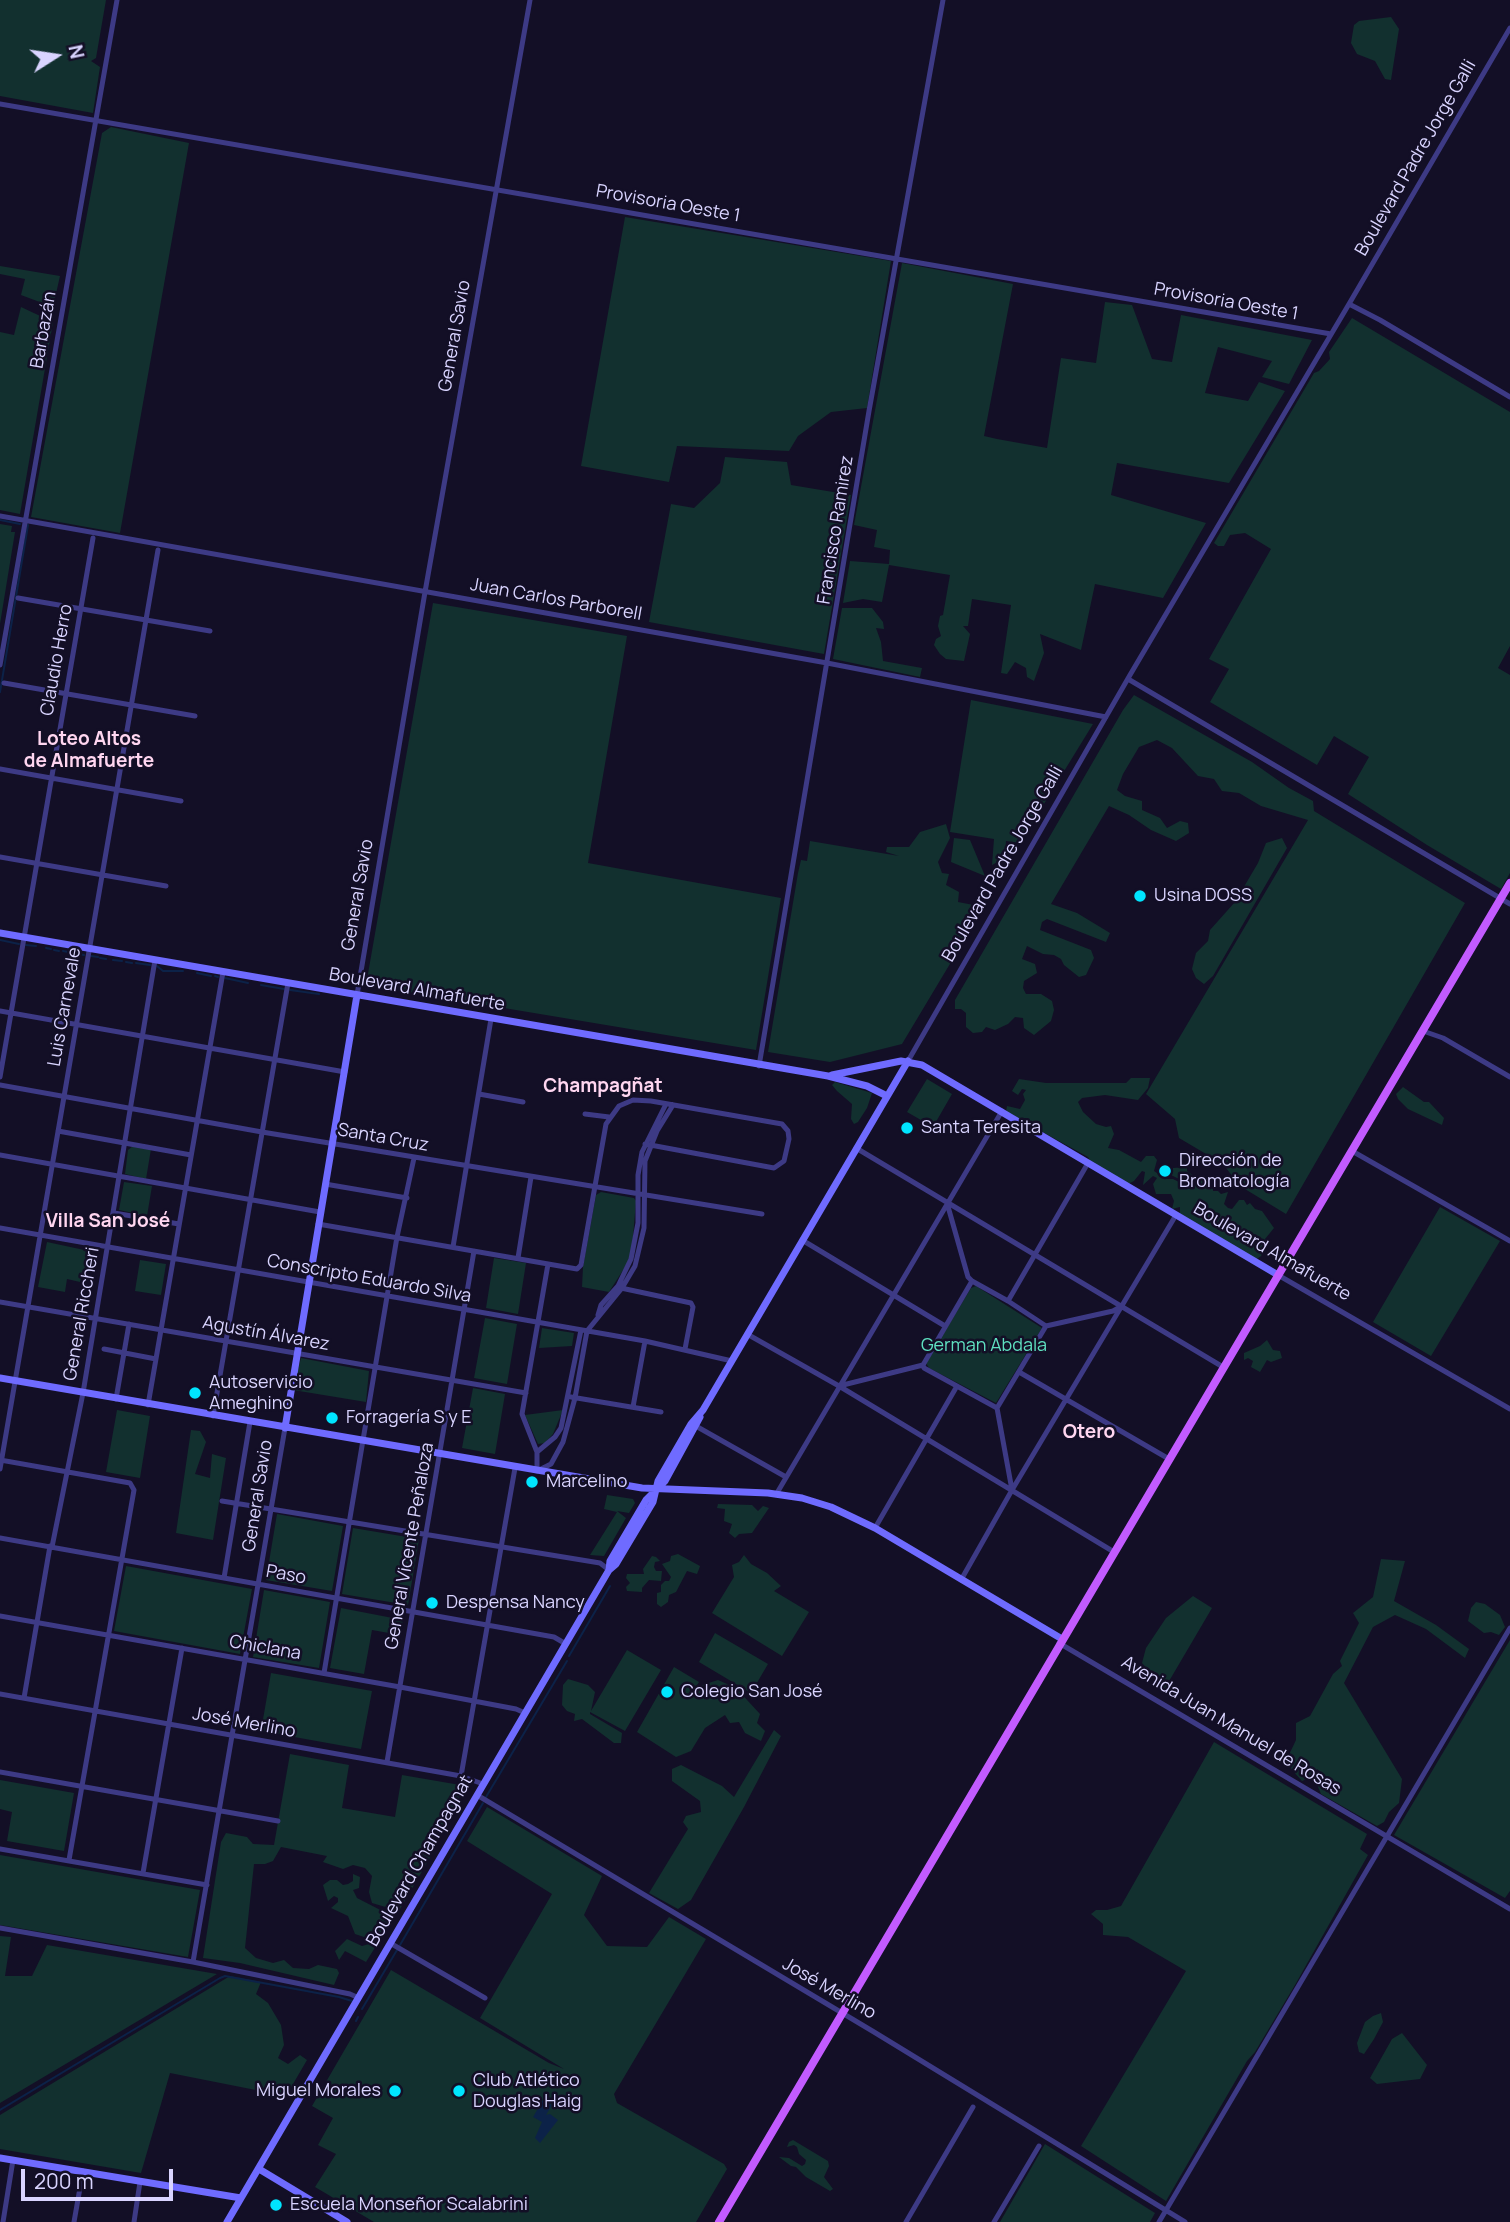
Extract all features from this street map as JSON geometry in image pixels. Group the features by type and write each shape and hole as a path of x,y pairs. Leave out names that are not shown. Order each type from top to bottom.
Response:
{"main road":[{"path":"719,2222 1510,883"},
{"name":"Boulevard Almafuerte","path":"0,933 828,1076 867,1086 887,1096"},
{"name":"General Savio","path":"285,1428 357,995"},
{"name":"Boulevard Almafuerte","path":"828,1076 895,1061 922,1065 1278,1275"},
{"name":"Boulevard Padre Jorge Galli","path":"656,1489 658,1481 703,1410 908,1061"},
{"name":"Avenida Juan Manuel de Rosas","path":"0,1378 515,1468 656,1489 777,1493 831,1507 874,1528 1061,1641"},
{"name":"Boulevard Champagnat","path":"227,2222 609,1570 610,1561 646,1500 656,1489"},
{"path":"0,2158 242,2198"},
{"path":"259,2169 347,2222"}],"street":[{"name":"Barbazán","path":"0,665 117,0"},
{"name":"General Savio","path":"357,995 530,0"},
{"name":"Francisco Ramirez","path":"759,1066 896,257 943,0"},
{"name":"Boulevard Padre Jorge Galli","path":"908,1061 1128,679 1510,28"},
{"name":"Provisoria Oeste 1","path":"0,104 1331,334"},
{"path":"1349,304 1510,397"},
{"name":"Juan Carlos Parborell","path":"0,516 827,663 1106,717"},
{"name":"Claudio Herro","path":"0,1076 93,538"},
{"name":"Luis Carnevale","path":"0,1469 158,550"},
{"path":"18,598 210,631"},
{"path":"1128,679 1510,904"},
{"path":"4,683 195,716"},
{"path":"0,769 181,801"},
{"path":"0,857 166,886"},
{"name":"General Riccheri","path":"24,1698 36,1622 83,1393 155,960"},
{"path":"148,1405 223,972"},
{"path":"213,1416 288,983"},
{"path":"0,1012 345,1072"},
{"path":"453,1247 491,1019"},
{"path":"1423,1031 1443,1038 1510,1077"},
{"name":"Santa Cruz","path":"0,1085 467,1167 762,1214"},
{"path":"479,1094 523,1102"},
{"path":"318,1224 577,1269 581,1265 609,1117 619,1106 634,1100 673,1105 782,1124 788,1131 788,1149 781,1165 774,1168 648,1145"},
{"path":"548,1264 522,1414 537,1452 537,1471 551,1464 559,1450 584,1331 597,1319 635,1266 644,1228 641,1195 648,1145 666,1104"},
{"path":"648,1145 673,1105"},
{"path":"777,1493 1002,1111"},
{"path":"585,1114 609,1117"},
{"path":"58,1131 191,1155"},
{"path":"856,1148 1223,1367"},
{"path":"1352,1151 1510,1241"},
{"path":"0,1155 320,1212"},
{"path":"324,1673 397,1237 414,1158"},
{"path":"1008,1301 1088,1163"},
{"path":"518,1258 531,1177"},
{"path":"325,1184 407,1198"},
{"path":"947,1203 968,1278 1046,1326 1122,1306"},
{"path":"114,1213 179,1224"},
{"path":"961,1580 1176,1215"},
{"name":"Conscripto Eduardo Silva","path":"0,1228 645,1341 732,1361"},
{"path":"802,1240 945,1326"},
{"name":"General Vicente Peñaloza","path":"387,1762 474,1251"},
{"name":"Boulevard Almafuerte","path":"1278,1275 1510,1409"},
{"path":"839,1386 923,1365 972,1281"},
{"path":"620,1287 691,1303 693,1307 685,1349"},
{"name":"Agustín Álvarez","path":"0,1302 526,1393"},
{"path":"116,1399 128,1324"},
{"path":"1012,1490 996,1408 1046,1326"},
{"path":"747,1334 927,1438 1114,1552"},
{"path":"633,1407 645,1341"},
{"path":"104,1349 156,1359"},
{"path":"923,1365 996,1408"},
{"path":"1019,1372 1169,1459"},
{"path":"874,1528 957,1386"},
{"path":"571,1397 661,1412"},
{"path":"537,1452 558,1433 571,1397"},
{"path":"224,1578 250,1422"},
{"path":"694,1425 786,1477"},
{"name":"General Savio","path":"193,1962 285,1428"},
{"path":"1,1461 130,1483 134,1486 69,1860"},
{"path":"461,1776 515,1468"},
{"path":"222,1501 600,1563 609,1570"},
{"name":"Paso","path":"0,1538 554,1637 566,1644"},
{"name":"Chiclana","path":"0,1616 400,1687 525,1713"},
{"path":"1159,2222 1510,1628"},
{"name":"Avenida Juan Manuel de Rosas","path":"1061,1641 1510,1909"},
{"path":"144,1873 182,1648"},
{"name":"José Merlino","path":"0,1694 387,1762 461,1776 483,1784"},
{"path":"0,1772 278,1821"},
{"name":"José Merlino","path":"477,1795 1185,2222"},
{"path":"0,1849 208,1885"},
{"path":"0,1928 193,1962 359,1998"},
{"path":"390,1943 485,1998"},
{"path":"906,2222 973,2107"},
{"path":"994,2222 1039,2146"},
{"path":"2,2222 13,2160"},
{"path":"74,2222 82,2171"},
{"path":"134,2222 140,2182"}],"green space":[{"path":"0,0 106,0 96,58 91,61 100,67 93,113 0,96"},
{"path":"1391,17 1399,29 1391,80 1385,79 1375,61 1357,54 1351,43 1354,25 1359,21"},
{"path":"111,127 189,143 120,533 31,517 102,133"},
{"path":"625,217 891,261 867,408 831,412 798,436 789,451 677,446 669,482 581,466"},
{"path":"902,263 1013,284 984,436 997,439 1047,448 1061,358 1096,363 1105,302 1132,305 1152,359 1172,362 1181,315 1312,340 1289,384 1262,377 1272,361 1218,347 1205,393 1248,401 1259,382 1285,391 1229,483 1117,463 1111,495 1206,523 1163,598 1095,584 1081,650 1040,634 1044,653 1034,681 1027,677 1026,668 1015,662 1007,674 1001,673 1011,605 972,599 968,626 963,626 970,634 964,661 946,659 940,654 934,645 936,639 941,636 938,626 940,616 943,615 950,575 889,565 882,602 863,599 843,603 850,561 889,564 890,550 874,547 877,530 854,525"},
{"path":"0,266 60,276 53,307 21,295 25,279 0,274"},
{"path":"21,307 53,322 20,514 0,510 0,332 14,335"},
{"path":"1352,318 1510,412 1510,646 1498,668 1510,675 1510,873 1501,889 1348,794 1369,757 1334,736 1317,765 1210,702 1229,669 1209,659 1271,549 1245,533 1230,535 1224,546 1214,543 1314,373 1330,359 1329,352"},
{"path":"725,457 787,462 791,485 851,495 824,654 649,622 671,504 694,508 720,483"},
{"path":"0,524 12,526 11,532 15,532 0,624"},
{"path":"433,603 627,636 588,863 781,898 756,1050 366,985"},
{"path":"842,608 872,608 883,622 884,629 876,628 883,661 922,668 920,677 833,659"},
{"path":"1134,695 1252,762 1313,801 1314,811 1465,903 1286,1214 1240,1186 1223,1164 1179,1138 1175,1119 1146,1094 1308,820 1261,806 1239,793 1222,791 1214,779 1198,776 1172,748 1157,740 1139,747 1117,790 1125,796 1142,801 1142,810 1160,818 1167,828 1180,821 1188,823 1189,833 1176,841 1109,806 1051,904 1077,913 1110,933 1106,942 1047,919 1042,922 1040,930 1091,950 1094,958 1086,975 1079,977 1064,965 1061,959 1027,946 1022,959 1035,964 1037,973 1024,981 1023,988 1026,994 1041,994 1052,1001 1054,1010 1051,1021 1034,1035 1024,1028 1023,1018 1015,1017 995,1030 986,1027 982,1032 973,1033 966,1027 966,1013 955,1009 955,1000"},
{"path":"971,700 1093,724 1020,843 1006,841 1005,858 992,865 994,839 950,832"},
{"path":"946,824 950,838 938,862 942,873 949,874 946,885 959,892 958,902 984,907 902,1044 830,1062 768,1052 798,873 801,860 807,861 810,841 899,856 886,852 887,847 909,847 920,832"},
{"path":"954,838 970,840 985,876 951,862"},
{"path":"1282,838 1287,848 1213,976 1204,984 1196,978 1192,969 1196,953 1208,941 1210,930 1235,902 1258,863 1266,843"},
{"path":"1131,1078 1150,1078 1148,1088 1138,1100 1105,1095 1082,1098 1078,1102 1083,1112 1096,1124 1111,1126 1114,1134 1108,1148 1119,1150 1141,1162 1146,1156 1154,1156 1157,1160 1154,1171 1166,1179 1183,1184 1183,1181 1171,1175 1173,1168 1187,1167 1187,1171 1194,1176 1193,1181 1201,1178 1213,1184 1213,1191 1221,1194 1228,1192 1224,1204 1228,1208 1232,1209 1239,1200 1244,1200 1247,1205 1250,1203 1255,1209 1262,1211 1274,1228 1265,1239 1269,1243 1257,1259 1180,1214 1180,1207 1172,1209 1174,1201 1171,1194 1156,1194 1153,1184 1157,1178 1153,1176 1143,1185 1145,1172 1142,1171 1128,1184 1090,1161 1088,1157 1028,1124 1026,1118 1019,1119 1006,1112 1007,1106 1020,1109 1025,1100 1023,1094 1026,1090 1022,1089 1018,1095 1012,1091 1019,1079 1046,1083 1126,1083"},
{"path":"927,1079 952,1094 933,1127 907,1112"},
{"path":"835,1082 872,1093 858,1122 854,1124 851,1119 852,1104 832,1085"},
{"path":"1403,1087 1424,1102 1429,1102 1444,1118 1442,1125 1408,1109 1396,1094"},
{"path":"133,1146 151,1149 146,1179 125,1174 128,1150"},
{"path":"124,1182 152,1186 147,1216 119,1210"},
{"path":"601,1192 634,1198 636,1201 632,1249 627,1264 609,1292 582,1287 596,1195"},
{"path":"1440,1207 1500,1241 1431,1356 1373,1322"},
{"path":"47,1242 89,1251 80,1282 67,1279 65,1292 38,1287"},
{"path":"494,1258 526,1263 518,1314 486,1308"},
{"path":"140,1260 166,1264 161,1295 135,1291"},
{"name":"German Abdala","path":"976,1286 1042,1328 996,1403 929,1368 926,1363 971,1288"},
{"path":"485,1318 517,1324 507,1384 474,1378"},
{"path":"542,1328 574,1333 572,1346 539,1348"},
{"path":"1267,1340 1273,1350 1280,1351 1282,1358 1271,1362 1267,1360 1260,1372 1251,1367 1253,1361 1248,1358 1244,1360 1244,1353"},
{"path":"301,1358 369,1371 366,1402 293,1390"},
{"path":"473,1388 505,1394 495,1454 462,1448"},
{"path":"117,1410 150,1416 140,1478 106,1472"},
{"path":"563,1410 553,1434 545,1443 538,1444 525,1415"},
{"path":"191,1430 200,1431 206,1442 195,1474 210,1478 212,1454 226,1458 213,1540 176,1533"},
{"path":"607,1495 633,1499 635,1503 629,1513 617,1511 626,1518 604,1556 590,1555 617,1512 604,1509"},
{"path":"718,1504 752,1505 758,1511 763,1506 769,1508 752,1533 739,1534 735,1538 729,1533 732,1524 724,1521 725,1509 717,1508"},
{"path":"277,1514 343,1526 332,1591 266,1580"},
{"path":"353,1528 419,1539 408,1605 342,1594"},
{"path":"678,1554 700,1566 697,1574 687,1571 676,1592 669,1595 668,1602 661,1607 657,1604 657,1593 661,1592 661,1585 671,1577 662,1564"},
{"path":"744,1555 751,1564 767,1573 781,1586 774,1591 809,1612 782,1656 712,1613 734,1577 732,1565 739,1562"},
{"path":"652,1556 660,1561 655,1562 654,1567 656,1571 662,1571 661,1581 649,1580 642,1592 627,1591 626,1587 630,1583 626,1578 627,1574 644,1574 643,1569"},
{"path":"1381,1559 1405,1561 1394,1601 1436,1625 1469,1649 1465,1658 1426,1629 1395,1615 1373,1627 1344,1683 1402,1779 1399,1803 1389,1812 1384,1822 1377,1826 1321,1794 1316,1782 1321,1772 1317,1769 1302,1781 1287,1759 1296,1740 1296,1723 1310,1716 1333,1674 1342,1666 1340,1661 1359,1623 1353,1613 1373,1597"},
{"path":"126,1566 252,1589 240,1654 114,1631"},
{"path":"264,1590 330,1602 319,1668 253,1657"},
{"path":"1193,1596 1212,1608 1165,1688 1159,1688 1155,1678 1142,1663 1146,1648 1166,1618"},
{"path":"1476,1602 1485,1604 1500,1615 1505,1627 1499,1635 1484,1633 1468,1621 1471,1608"},
{"path":"341,1608 403,1620 400,1635 372,1630 364,1674 330,1668"},
{"path":"715,1633 768,1664 751,1693 699,1662"},
{"path":"1510,1640 1510,1891 1505,1898 1394,1835"},
{"path":"627,1650 661,1670 625,1731 590,1712 622,1733 621,1743 614,1743 582,1719 574,1721 575,1714 562,1705 563,1685 568,1679 588,1685 595,1692 591,1711"},
{"path":"674,1667 699,1682 696,1687 718,1680 736,1688 760,1714 757,1723 765,1731 761,1741 745,1733 739,1722 730,1723 725,1715 705,1728 691,1751 676,1757 637,1732"},
{"path":"271,1673 372,1691 361,1749 261,1731"},
{"path":"774,1730 781,1736 691,1900 678,1909 649,1893 688,1829 683,1822 686,1816 701,1812 700,1801 672,1781 672,1769 681,1765 722,1786 734,1797"},
{"path":"1214,1742 1367,1834 1360,1849 1368,1855 1295,1985 1247,2061 1166,2201 1081,2146 1186,1971 1128,1937 1103,1935 1103,1924 1091,1914 1096,1910 1121,1906"},
{"path":"290,1754 349,1765 342,1808 395,1817 402,1775 466,1786 429,1848 435,1849 399,1911 372,1903 369,1892 372,1876 365,1868 353,1865 343,1869 323,1862 327,1856 281,1847 273,1861 254,1864 245,1948 256,1958 273,1963 284,1960 293,1968 309,1969 318,1965 337,1969 339,1973 334,1985 240,1963 203,1958 221,1842 226,1833 247,1837 253,1844 274,1845"},
{"path":"0,1780 74,1793 64,1851 7,1841 12,1812 0,1809"},
{"path":"487,1807 602,1876 584,1915 607,1946 647,1947 669,1917 706,1939 614,2094 617,2103 724,2164 727,2169 696,2222 374,2222 315,2187 336,2154 318,2145 333,2118 312,2106 391,1970 549,2063 564,2069 480,2018 552,1894 467,1841"},
{"path":"0,1855 200,1890 188,1957 0,1925"},
{"path":"353,1874 360,1877 359,1888 353,1890 357,1898 394,1917 366,1962 345,1951 339,1960 335,1951 347,1939 362,1946 369,1944 367,1938 355,1934 348,1916 331,1908 338,1902 338,1898 334,1896 328,1901 323,1885 330,1880 348,1884 353,1881"},
{"path":"0,1936 11,1937 5,1976 32,1976 47,1945 217,1974 0,2103"},
{"path":"230,1976 261,1982 256,1994 268,2003 281,2025 284,2045 278,2058 288,2064 300,2055 307,2060 286,2096 170,2073 141,2173 0,2149 0,2115"},
{"path":"1381,2013 1383,2022 1374,2039 1364,2054 1359,2052 1357,2043 1365,2022"},
{"path":"1402,2033 1427,2065 1420,2079 1377,2084 1370,2078 1392,2039"},
{"path":"793,2140 828,2161 829,2166 824,2177 833,2189 830,2191 806,2177 779,2157 789,2158 802,2166 805,2164 806,2160 799,2154 797,2147 787,2147"},
{"path":"1045,2144 1155,2213 1150,2222 1000,2222"}],"water":[{"path":"543,2100 552,2105 546,2115 550,2114 558,2120 540,2143 535,2138 542,2122 533,2117"}],"waterway":[{"path":"0,520 20,524"},
{"path":"0,692 28,525"},
{"path":"0,940 19,944"},
{"path":"26,945 36,946"},
{"path":"46,948 51,949"},
{"path":"54,950 59,951"},
{"path":"63,951 84,955"},
{"path":"91,956 98,957"},
{"path":"100,958 106,959"},
{"path":"113,960 122,961"},
{"path":"126,962 132,963"},
{"path":"136,963 150,965"},
{"path":"157,966 163,971 183,971"},
{"path":"197,973 211,976"},
{"path":"225,978 248,983"},
{"path":"261,985 284,989"},
{"path":"290,990 319,994"},
{"path":"569,1656 610,1586"},
{"path":"486,1797 567,1661"},
{"path":"400,1945 483,1803"},
{"path":"362,2009 397,1950"},
{"path":"0,2110 225,1976 352,2001"},
{"path":"356,2021 358,2017"}],"place":[{"name":"Usina DOSS","path":"1140,896"},
{"name":"Santa Teresita","path":"907,1128"},
{"name":"Dirección de Bromatología","path":"1165,1171"},
{"name":"Autoservicio Ameghino","path":"195,1393"},
{"name":"Forragería S y E","path":"332,1418"},
{"name":"Marcelino","path":"532,1482"},
{"name":"Despensa Nancy","path":"432,1603"},
{"name":"Colegio San José","path":"667,1692"},
{"name":"Miguel Morales","path":"395,2091"},
{"name":"Club Atlético Douglas Haig","path":"459,2091"},
{"name":"Escuela Monseñor Scalabrini","path":"276,2205"}],"district":[{"name":"Loteo Altos de Almafuerte","path":"89,751"},
{"name":"Champagñat","path":"603,1087"},
{"name":"Villa San José","path":"108,1222"},
{"name":"Otero","path":"1089,1433"}]}
